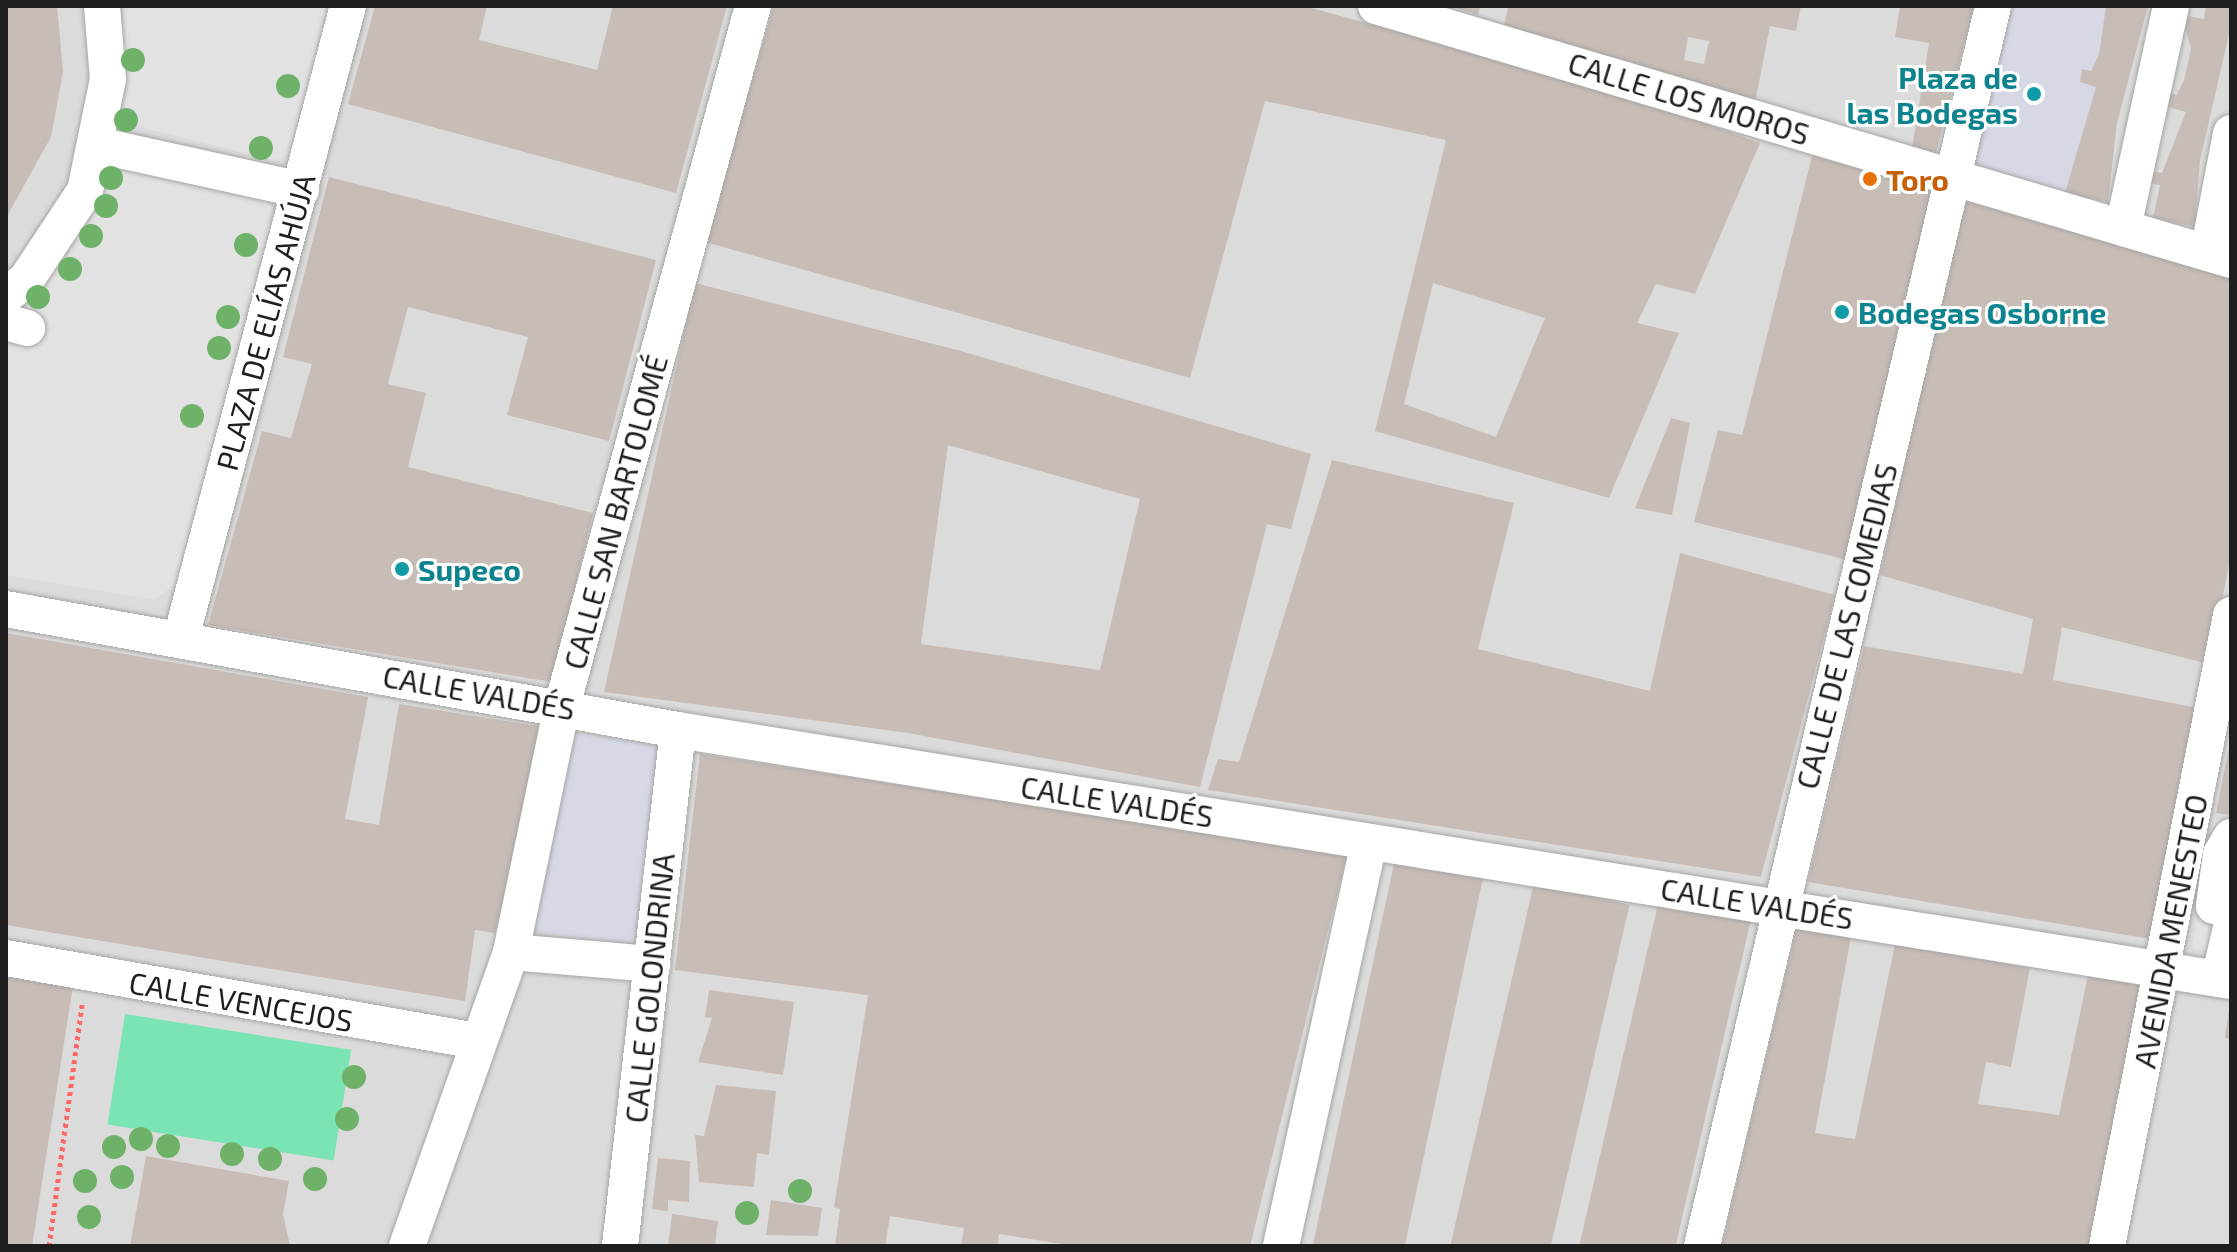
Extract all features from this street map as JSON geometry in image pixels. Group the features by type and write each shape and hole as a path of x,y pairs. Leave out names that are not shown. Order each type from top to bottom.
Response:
{"street":[{"path":"6,295 26,280 85,191 97,145 108,79 102,6"},
{"name":"PLAZA DE ELÍAS AHÚJA","path":"181,638 348,6"},
{"name":"CALLE SAN BARTOLOMÉ","path":"407,1246 511,952 562,706 753,6"},
{"name":"CALLE LOS MOROS","path":"1376,6 1489,22 1956,178 2220,256"},
{"name":"CALLE DE LAS COMEDIAS","path":"1702,1246 1778,905 1956,178 1993,6"},
{"path":"2123,228 2171,6"},
{"path":"2220,256 2231,133"},
{"path":"97,145 301,190"},
{"name":"CALLE VALDÉS","path":"6,609 562,706 678,730 1778,905 2225,980"},
{"name":"AVENIDA MENESTEO","path":"2107,1246 2164,971 2231,615"},
{"name":"CALLE GOLONDRINA","path":"620,1246 678,730"},
{"path":"2231,837 2221,854 2214,906 2231,909"},
{"path":"1281,1246 1369,842"},
{"path":"2225,980 2231,928"},
{"path":"511,952 652,964"},
{"name":"CALLE VENCEJOS","path":"6,958 86,975 477,1041"}],"path":[{"path":"49,1246 86,975"}],"shaded area":[{"path":"6,6 2231,6 2231,1246 6,1246"},
{"path":"123,6 333,6 299,146 277,161 120,122"},
{"name":"Plaza de las Bodegas","path":"1993,6 2106,6 2099,54 2091,71 2082,70 2080,82 2096,87 2065,193 1956,178"},
{"path":"105,165 266,199 275,215 179,583 153,600 6,575 6,315 66,260"},
{"path":"573,732 659,746 635,946 530,931"},
{"path":"2213,818 2231,821 2231,954 2192,949"}],"green space":[{"path":"125,1014 351,1050 334,1160 107,1125"}],"building":[{"path":"6,6 57,6 63,72 51,137 6,218"},
{"path":"375,6 487,6 479,40 597,70 613,6 727,6 676,193 348,104"},
{"path":"774,6 1304,6 1614,91 1760,143 1695,294 1656,284 1637,323 1679,333 1609,498 1375,431 1446,140 1265,101 1190,378 705,242","holes":["1433,283 1545,318 1496,437 1404,404"]},
{"path":"1450,6 1480,6 1478,15"},
{"path":"1508,6 1801,6 1796,31 1770,26 1755,103 1504,28","holes":["1688,37 1709,41 1704,64 1684,60"]},
{"path":"1900,6 1974,6 1935,156 1912,149 1929,43 1895,37"},
{"path":"2106,6 2148,6 2117,123 2108,202 2065,193 2096,87 2080,82 2082,69 2091,71 2099,54"},
{"path":"2206,6 2230,6 2231,26 2200,160 2195,227 2153,218 2160,185 2150,183 2151,171 2162,173 2186,112 2164,106 2167,93 2177,95 2191,49 2182,15 2204,19"},
{"name":"Bodegas Osborne","path":"1812,156 1941,188 1847,560 1694,522 1718,430 1742,435"},
{"path":"329,177 656,260 609,441 507,415 528,337 408,307 388,384 426,393 408,467 593,513 552,682 208,625 262,431 291,438 312,364 283,357"},
{"path":"1962,200 2231,278 2231,555 2209,664 2062,627 2053,680 2198,708 2156,940 1808,882 1864,646 2023,674 2033,619 1880,575"},
{"path":"695,283 961,351 1311,454 1291,529 1267,524 1200,787 908,733 604,692","holes":["948,445 1140,499 1100,670 921,644"]},
{"path":"1671,418 1690,423 1672,515 1635,508"},
{"path":"1332,460 1514,503 1478,649 1650,691 1680,553 1835,595 1761,877 1208,790 1218,759 1239,762"},
{"path":"6,633 368,697 345,819 379,825 399,704 543,727 495,933 475,930 465,1001 6,925"},
{"path":"2231,744 2231,815 2216,813"},
{"path":"700,754 1347,854 1250,1246 1074,1246 999,1234 997,1246 961,1246 964,1228 890,1216 885,1246 835,1246 840,1209 834,1207 868,995 675,970"},
{"path":"1395,859 1483,878 1405,1246 1313,1246"},
{"path":"1534,883 1629,905 1551,1246 1450,1246"},
{"path":"1659,900 1751,921 1676,1246 1579,1246"},
{"path":"1797,926 1851,937 1815,1133 1855,1139 1895,944 2030,968 2011,1067 1986,1062 1978,1104 2059,1115 2088,975 2145,982 2094,1246 1722,1246"},
{"path":"6,975 73,986 32,1246 6,1246"},
{"path":"709,990 794,1002 783,1075 698,1062 712,1018 705,1017"},
{"path":"2231,1009 2231,1039 2225,1038"},
{"path":"716,1085 776,1091 769,1155 757,1153 754,1187 699,1182 695,1135 704,1136"},
{"path":"146,1156 289,1181 283,1214 290,1246 130,1246"},
{"path":"658,1158 690,1161 689,1202 668,1200 668,1211 652,1209"},
{"path":"771,1200 822,1208 818,1236 766,1235"},
{"path":"672,1214 718,1221 715,1246 668,1246"}],"place":[{"name":"Plaza de las Bodegas","path":"2034,94"},
{"name":"Toro","path":"1870,179"},
{"name":"Bodegas Osborne","path":"1842,312"},
{"name":"Supeco","path":"402,569"}]}
